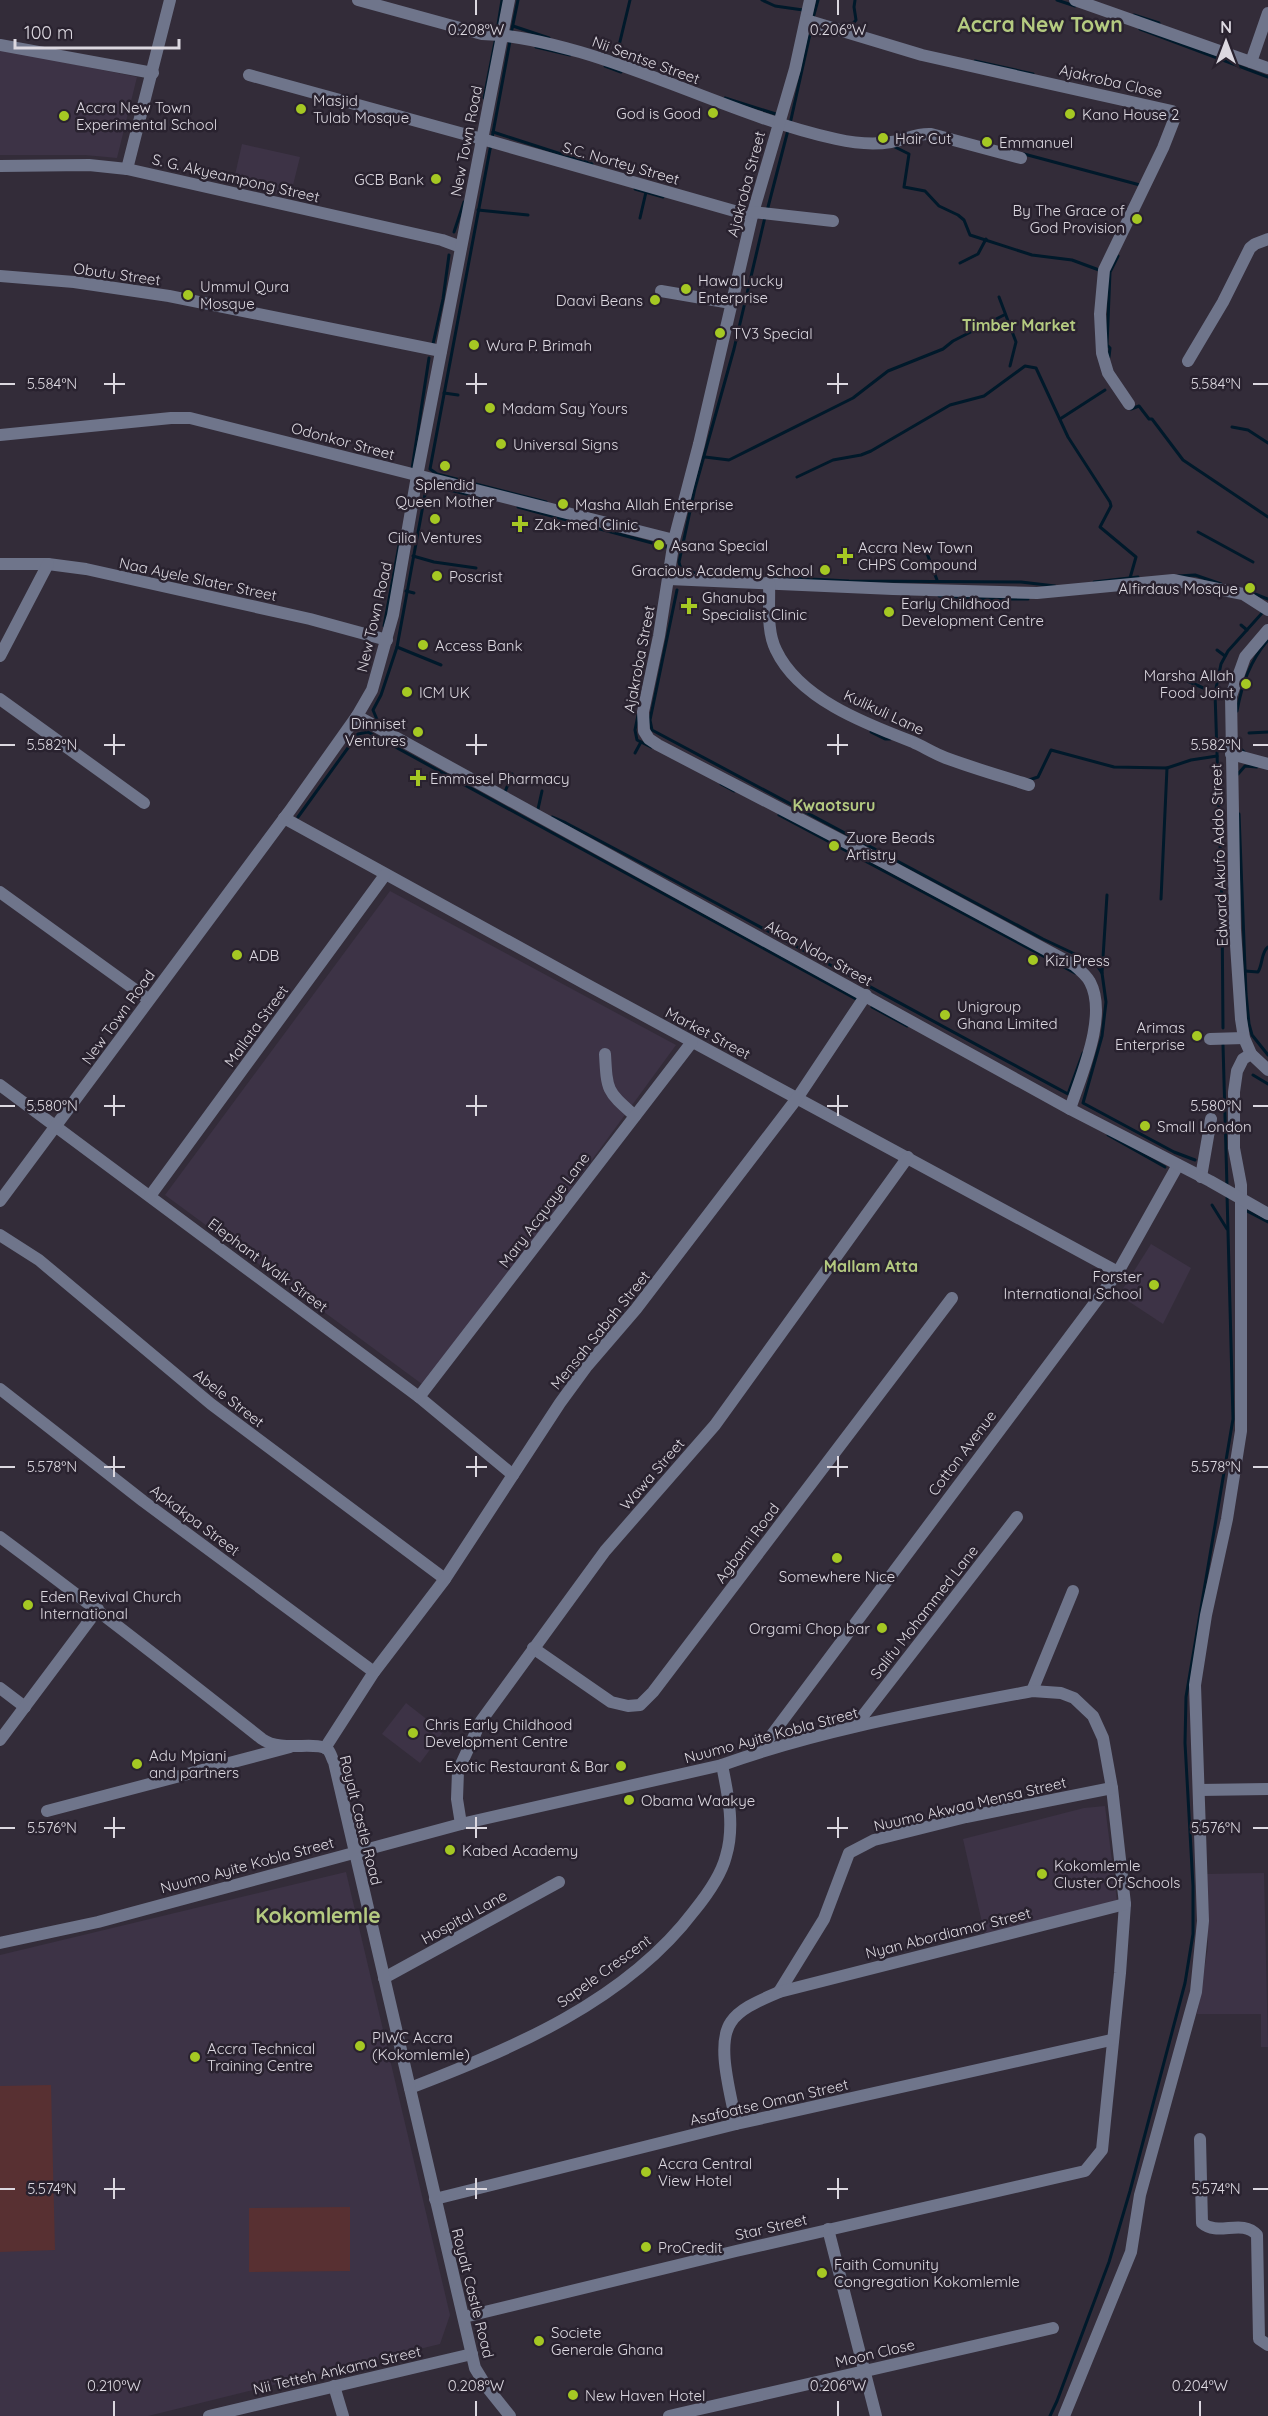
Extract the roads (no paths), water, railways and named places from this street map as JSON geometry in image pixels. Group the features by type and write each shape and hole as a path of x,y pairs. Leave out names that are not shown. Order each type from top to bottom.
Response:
{"street":[{"path":"127,169 170,0"},
{"name":"Nii Sentse Street","path":"358,0 482,34 502,34 531,39 618,63 778,122"},
{"name":"New Town Road","path":"0,1201 57,1128 148,999 183,956 284,818 357,716 372,690 387,640 509,0"},
{"name":"Ajakroba Street","path":"810,0 795,69 753,214 674,540 669,579 642,712 644,731 649,739 1074,965 1090,982 1097,1016 1070,1109"},
{"path":"1075,0 1268,68"},
{"path":"1251,62 1268,13"},
{"name":"Ajakroba Close","path":"806,20 922,55 1172,111 1174,120 1163,148 1104,270 1100,314 1102,353 1107,374 1129,404"},
{"path":"0,45 153,73"},
{"name":"S.C. Nortey Street","path":"249,75 753,214 833,220"},
{"path":"778,122 836,139 871,144 894,142 919,134 931,134 1021,158"},
{"name":"S. G. Akyeampong Street","path":"0,166 89,165 127,169 442,240 461,248"},
{"path":"1188,361 1223,302 1250,248 1268,239"},
{"name":"Obutu Street","path":"0,276 74,282 169,296 441,351"},
{"path":"661,291 731,303"},
{"name":"Odonkor Street","path":"0,435 190,418 674,540"},
{"name":"Naa Ayele Slater Street","path":"0,564 48,564 86,570 310,619 387,640"},
{"path":"0,656 48,564"},
{"path":"669,579 1037,593 1173,580 1243,594 1264,606"},
{"name":"Kulikuli Lane","path":"770,582 770,627 776,651 792,675 809,690 870,726 944,757 1029,785"},
{"name":"Edward Akufo Addo Street","path":"1251,1054 1244,1038 1235,930 1230,696 1245,657 1268,630"},
{"path":"0,699 144,803"},
{"name":"Akoa Ndor Street","path":"357,716 1070,1109 1268,1214"},
{"path":"1231,754 1268,764"},
{"name":"Market Street","path":"284,818 1118,1272"},
{"name":"Mallata Street","path":"150,1196 386,874"},
{"path":"0,892 148,999"},
{"name":"Mensah Sabah Street","path":"325,1748 374,1672 445,1579 587,1366 636,1310 798,1097 866,995"},
{"path":"1210,1039 1244,1038"},
{"name":"Mary Acquaye Lane","path":"419,1397 692,1042"},
{"path":"605,1054 606,1084 610,1095 634,1116"},
{"path":"1064,2416 1131,2252 1140,2194 1196,1992 1203,1921 1194,1685 1206,1615 1227,1519 1241,1431 1241,1179 1234,1148 1234,1092 1237,1071 1243,1059 1251,1054 1268,1071"},
{"name":"Elephant Walk Street","path":"0,1085 419,1397 513,1475"},
{"path":"1205,1179 1211,1119"},
{"name":"Wawa Street","path":"461,1824 457,1799 458,1771 464,1753 481,1720 605,1551 715,1425 908,1157"},
{"name":"Cotton Avenue","path":"759,1752 1118,1272 1178,1165"},
{"name":"Abele Street","path":"0,1235 39,1260 211,1404 445,1579"},
{"name":"Agbami Road","path":"533,1648 611,1702 628,1706 640,1705 653,1692 952,1298"},
{"name":"Apkakpa Street","path":"0,1389 143,1501 374,1672"},
{"name":"Salifu Mohammed Lane","path":"855,1726 1017,1517"},
{"name":"Royalt Castle Road","path":"0,1537 98,1610 265,1741 290,1747 325,1748 334,1762 353,1852 475,2368 510,2416"},
{"path":"1032,1690 1073,1591"},
{"path":"0,1740 98,1610"},
{"path":"0,1688 25,1707"},
{"name":"Nuumo Ayite Kobla Street","path":"0,1943 98,1922 461,1824 722,1766 759,1752 855,1726 1032,1690 1061,1693 1074,1698 1093,1716 1103,1738 1112,1788 1125,1904 1102,2150 1085,2171"},
{"path":"47,1811 290,1747"},
{"name":"Sapele Crescent","path":"410,2088 487,2058 550,2028 586,2006 638,1968 680,1930 708,1893 726,1856 731,1808 722,1766"},
{"name":"Nuumo Akwaa Mensa Street","path":"779,1992 824,1919 849,1853 874,1840 966,1817 1112,1788"},
{"path":"1199,1790 1268,1789"},
{"name":"Hospital Lane","path":"384,1978 559,1882"},
{"name":"Nyan Abordiamor Street","path":"736,2124 724,2051 726,2033 731,2022 740,2013 779,1992 1125,1904"},
{"name":"Asafoatse Oman Street","path":"435,2199 736,2124 1112,2040"},
{"path":"1200,2139 1202,2223 1212,2229 1244,2227 1252,2229 1257,2235 1259,2339 1268,2345"},
{"name":"Star Street","path":"464,2317 828,2229 1085,2171"},
{"path":"828,2229 876,2416"},
{"name":"Moon Close","path":"669,2416 1053,2328"},
{"name":"Nii Tetteh Ankama Street","path":"217,2415 472,2354"},
{"path":"334,2386 343,2416"}],"waterway":[{"path":"497,31 502,0"},
{"path":"511,34 518,0"},
{"path":"616,58 630,0"},
{"path":"762,0 775,6 803,10"},
{"path":"813,18 818,0"},
{"path":"851,29 849,28 856,20 855,0"},
{"path":"1057,0 1075,6"},
{"path":"1134,15 1159,23"},
{"path":"790,124 812,25"},
{"path":"513,26 549,38"},
{"path":"1140,29 1268,77"},
{"path":"484,98 496,37"},
{"path":"492,138 510,41"},
{"path":"536,47 570,55"},
{"path":"975,61 1033,74"},
{"path":"605,66 621,72"},
{"path":"725,98 779,115"},
{"path":"767,211 788,130"},
{"path":"493,132 592,164"},
{"path":"491,144 430,469 437,474 546,502"},
{"path":"895,147 909,154 904,187 925,191 939,206 964,220 970,235 1032,255 1072,260 1099,270"},
{"path":"1024,154 1140,185"},
{"path":"635,189 663,197"},
{"path":"640,218 646,192"},
{"path":"454,232 464,202"},
{"path":"478,210 528,215"},
{"path":"701,575 684,570 679,562 695,488 734,349 765,217"},
{"path":"960,263 978,254 986,239"},
{"path":"433,344 443,299 449,255"},
{"path":"1109,357 1110,348 1107,345 1110,272 1118,256"},
{"path":"999,297 1016,342 1010,366"},
{"path":"705,457 729,460 853,398 888,371 943,349 953,341 1004,315"},
{"path":"412,469 429,358"},
{"path":"797,477 833,460 871,451 950,405 984,396 1025,366 1036,368 1068,437 1110,502 1111,506 1100,527 1136,557 1130,578"},
{"path":"1060,419 1105,390"},
{"path":"444,393 458,395"},
{"path":"1131,409 1139,406 1149,419 1152,419 1183,460 1268,517"},
{"path":"1232,427 1248,430 1268,443"},
{"path":"378,722 373,710 381,695 397,647 426,489 445,489 488,499"},
{"path":"518,507 667,547"},
{"path":"1198,532 1253,562"},
{"path":"384,626 401,535"},
{"path":"925,548 937,580"},
{"path":"413,556 434,562 476,568"},
{"path":"1178,576 1195,575 1221,584"},
{"path":"771,577 849,581 1021,582 1055,586"},
{"path":"1094,582 1138,577"},
{"path":"677,590 650,720 652,730 1043,939 1096,964 1102,973"},
{"path":"406,591 414,593"},
{"path":"1250,592 1268,599"},
{"path":"939,596 1028,599"},
{"path":"1223,1028 1222,903 1215,693 1221,664 1228,651 1263,612"},
{"path":"1241,625 1247,630"},
{"path":"1237,711 1248,673 1256,656 1268,640"},
{"path":"397,647 441,665"},
{"path":"1217,650 1225,656"},
{"path":"1185,680 1215,693"},
{"path":"638,715 635,730 637,740 651,747"},
{"path":"298,817 358,734 368,732 856,999"},
{"path":"871,732 890,739"},
{"path":"1249,733 1268,732"},
{"path":"1237,739 1240,748 1245,753"},
{"path":"635,753 641,742"},
{"path":"1029,780 1038,777 1051,750 1114,767 1167,768 1191,760 1217,756"},
{"path":"1238,774 1245,766 1257,767"},
{"path":"1161,899 1167,768"},
{"path":"505,792 512,774"},
{"path":"721,784 734,791"},
{"path":"538,809 542,791"},
{"path":"1239,814 1249,1024 1252,1035 1268,1055"},
{"path":"779,815 1075,973"},
{"path":"552,817 692,890 1068,1094 1083,1053"},
{"path":"1107,895 1102,973 1106,1002 1102,1036 1083,1103 1174,1152 1195,1160"},
{"path":"1245,971 1258,972 1264,952 1268,947"},
{"path":"872,1007 907,1026"},
{"path":"1223,1045 1227,1187"},
{"path":"1253,1075 1268,1084"},
{"path":"1205,1105 1224,1108"},
{"path":"1108,1135 1165,1167"},
{"path":"1050,2416 1109,2262 1185,1983 1193,1934 1193,1886 1185,1743 1186,1697 1233,1419 1227,1194"},
{"path":"1212,1205 1227,1229"},
{"path":"1245,1210 1268,1222"}],"place":[{"name":"Masjid Tulab Mosque","path":"301,109"},
{"name":"God is Good","path":"713,113"},
{"name":"Kano House 2","path":"1070,114"},
{"name":"Accra New Town Experimental School","path":"64,116"},
{"name":"Hair Cut","path":"883,138"},
{"name":"Emmanuel","path":"987,142"},
{"name":"GCB Bank","path":"436,179"},
{"name":"By The Grace of God Provision","path":"1137,219"},
{"name":"Hawa Lucky Enterprise","path":"686,289"},
{"name":"Ummul Qura Mosque","path":"188,295"},
{"name":"Daavi Beans","path":"655,300"},
{"name":"TV3 Special","path":"720,333"},
{"name":"Wura P. Brimah","path":"474,345"},
{"name":"Madam Say Yours","path":"490,408"},
{"name":"Universal Signs","path":"501,444"},
{"name":"Splendid Queen Mother","path":"445,466"},
{"name":"Masha Allah Enterprise","path":"563,504"},
{"name":"Cilia Ventures","path":"435,519"},
{"name":"Zak-med Clinic","path":"520,524"},
{"name":"Asana Special","path":"659,545"},
{"name":"Accra New Town CHPS Compound","path":"845,556"},
{"name":"Gracious Academy School","path":"825,570"},
{"name":"Poscrist","path":"437,576"},
{"name":"Alfirdaus Mosque","path":"1250,588"},
{"name":"Ghanuba Specialist Clinic","path":"689,606"},
{"name":"Early Childhood Development Centre","path":"889,612"},
{"name":"Access Bank","path":"423,645"},
{"name":"Marsha Allah Food Joint","path":"1246,684"},
{"name":"ICM UK","path":"407,692"},
{"name":"Dinniset Ventures","path":"418,732"},
{"name":"Emmasel Pharmacy","path":"418,778"},
{"name":"Zuore Beads Artistry","path":"834,846"},
{"name":"ADB","path":"237,955"},
{"name":"Kizi Press","path":"1033,960"},
{"name":"Unigroup Ghana Limited","path":"945,1015"},
{"name":"Arimas Enterprise","path":"1197,1036"},
{"name":"Small London","path":"1145,1126"},
{"name":"Forster International School","path":"1154,1285"},
{"name":"Somewhere Nice","path":"837,1558"},
{"name":"Eden Revival Church International","path":"28,1605"},
{"name":"Orgami Chop bar","path":"882,1628"},
{"name":"Chris Early Childhood Development Centre","path":"413,1733"},
{"name":"Adu Mpiani and partners","path":"137,1764"},
{"name":"Exotic Restaurant & Bar","path":"621,1766"},
{"name":"Obama Waakye","path":"629,1800"},
{"name":"Kabed Academy","path":"450,1850"},
{"name":"Kokomlemle Cluster Of Schools","path":"1042,1874"},
{"name":"PIWC Accra (Kokomlemle)","path":"360,2046"},
{"name":"Accra Technical Training Centre","path":"195,2057"},
{"name":"Accra Central View Hotel","path":"646,2172"},
{"name":"ProCredit","path":"646,2247"},
{"name":"Faith Comunity Congregation Kokomlemle","path":"822,2273"},
{"name":"Societe Generale Ghana","path":"539,2341"},
{"name":"New Haven Hotel","path":"573,2395"}],"district":[{"name":"Accra New Town","path":"1040,24"},
{"name":"Timber Market","path":"1019,325"},
{"name":"Kwaotsuru","path":"834,805"},
{"name":"Mallam Atta","path":"871,1266"},
{"name":"Kokomlemle","path":"318,1915"}]}
